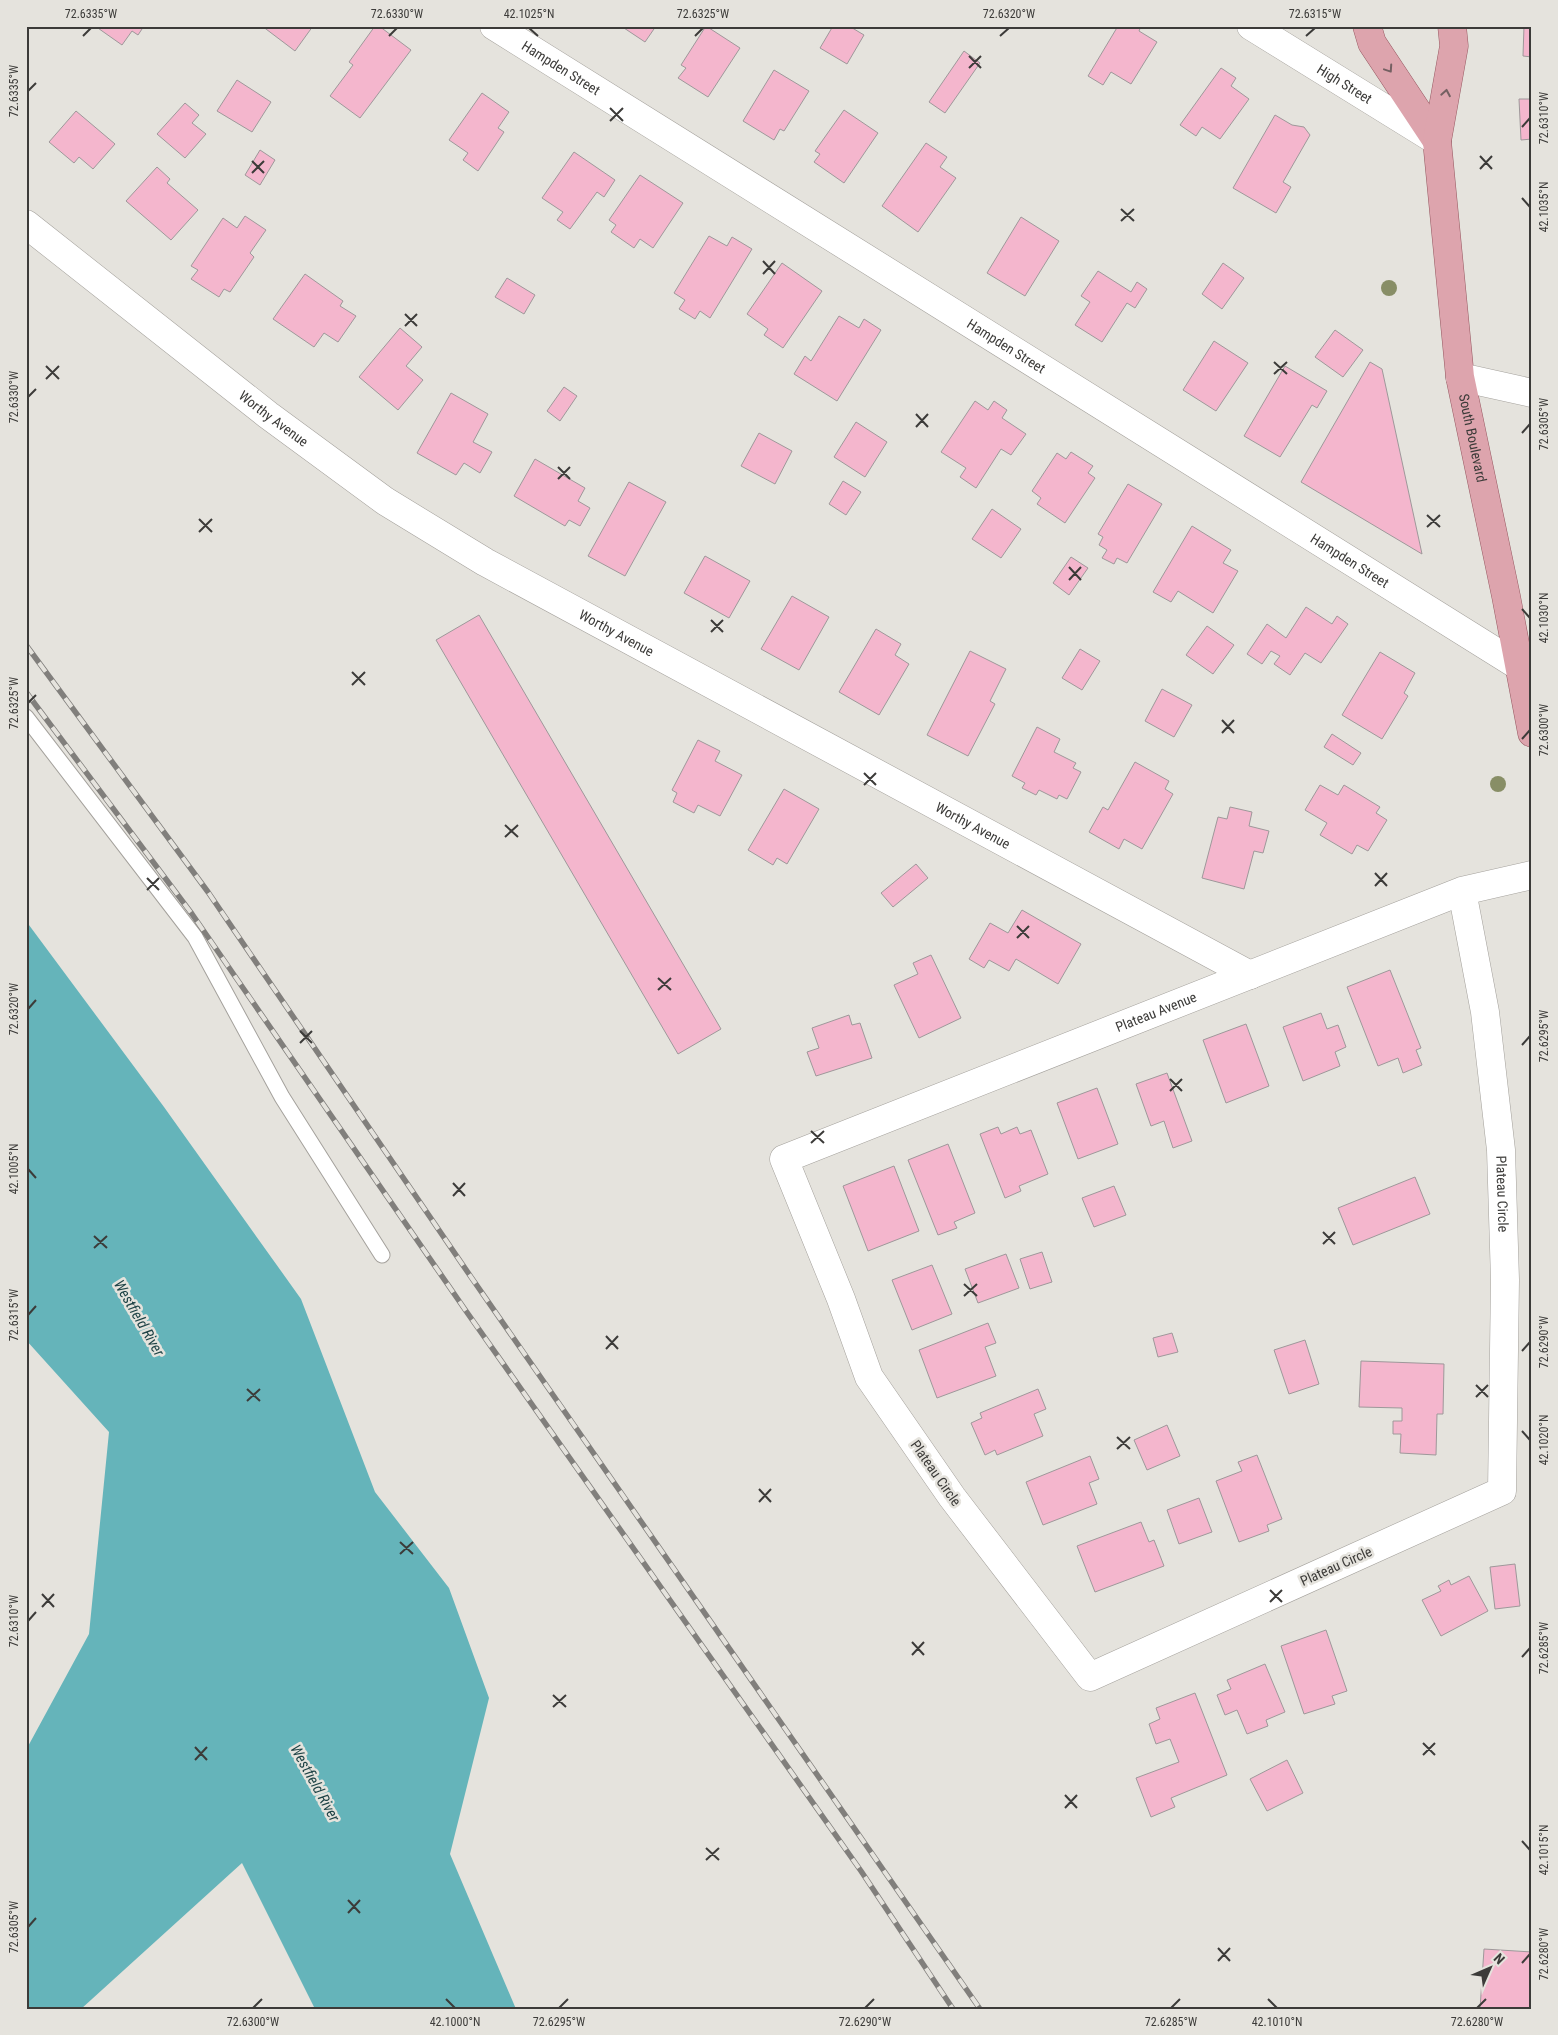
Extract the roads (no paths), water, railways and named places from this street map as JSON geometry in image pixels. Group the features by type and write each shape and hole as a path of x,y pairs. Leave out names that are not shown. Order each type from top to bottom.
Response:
{"main road":[{"name":"South Boulevard","path":"1367,26 1372,43 1437,141"},
{"name":"South Boulevard","path":"1452,26 1454,46 1437,141 1460,377 1506,596 1517,665 1532,733"}],"street":[{"name":"Hampden Street","path":"494,26 1517,665"},
{"name":"High Street","path":"1251,26 1437,141"},
{"name":"Worthy Avenue","path":"26,224 268,415 393,506 485,562 1250,975"},
{"path":"1460,377 1532,393"},
{"name":"Plateau Avenue","path":"784,1159 1462,891 1532,875"},
{"name":"Plateau Circle","path":"784,1159 841,1299 868,1377 952,1497 1090,1677 1502,1491 1505,1280 1501,1150 1486,1012 1462,891"}],"lane":[{"path":"26,717 196,937 282,1097 382,1255"}],"water":[{"name":"Westfield River","path":"26,921 164,1107 301,1299 375,1492 449,1588 489,1698 450,1854 516,2009 315,2009 242,1863 81,2009 26,2009 26,1750 89,1634 109,1432 26,1340"}],"railway":[{"path":"26,645 208,892 471,1277 980,2009"},
{"path":"26,692 192,914 466,1311 861,1871 953,2009"}]}
